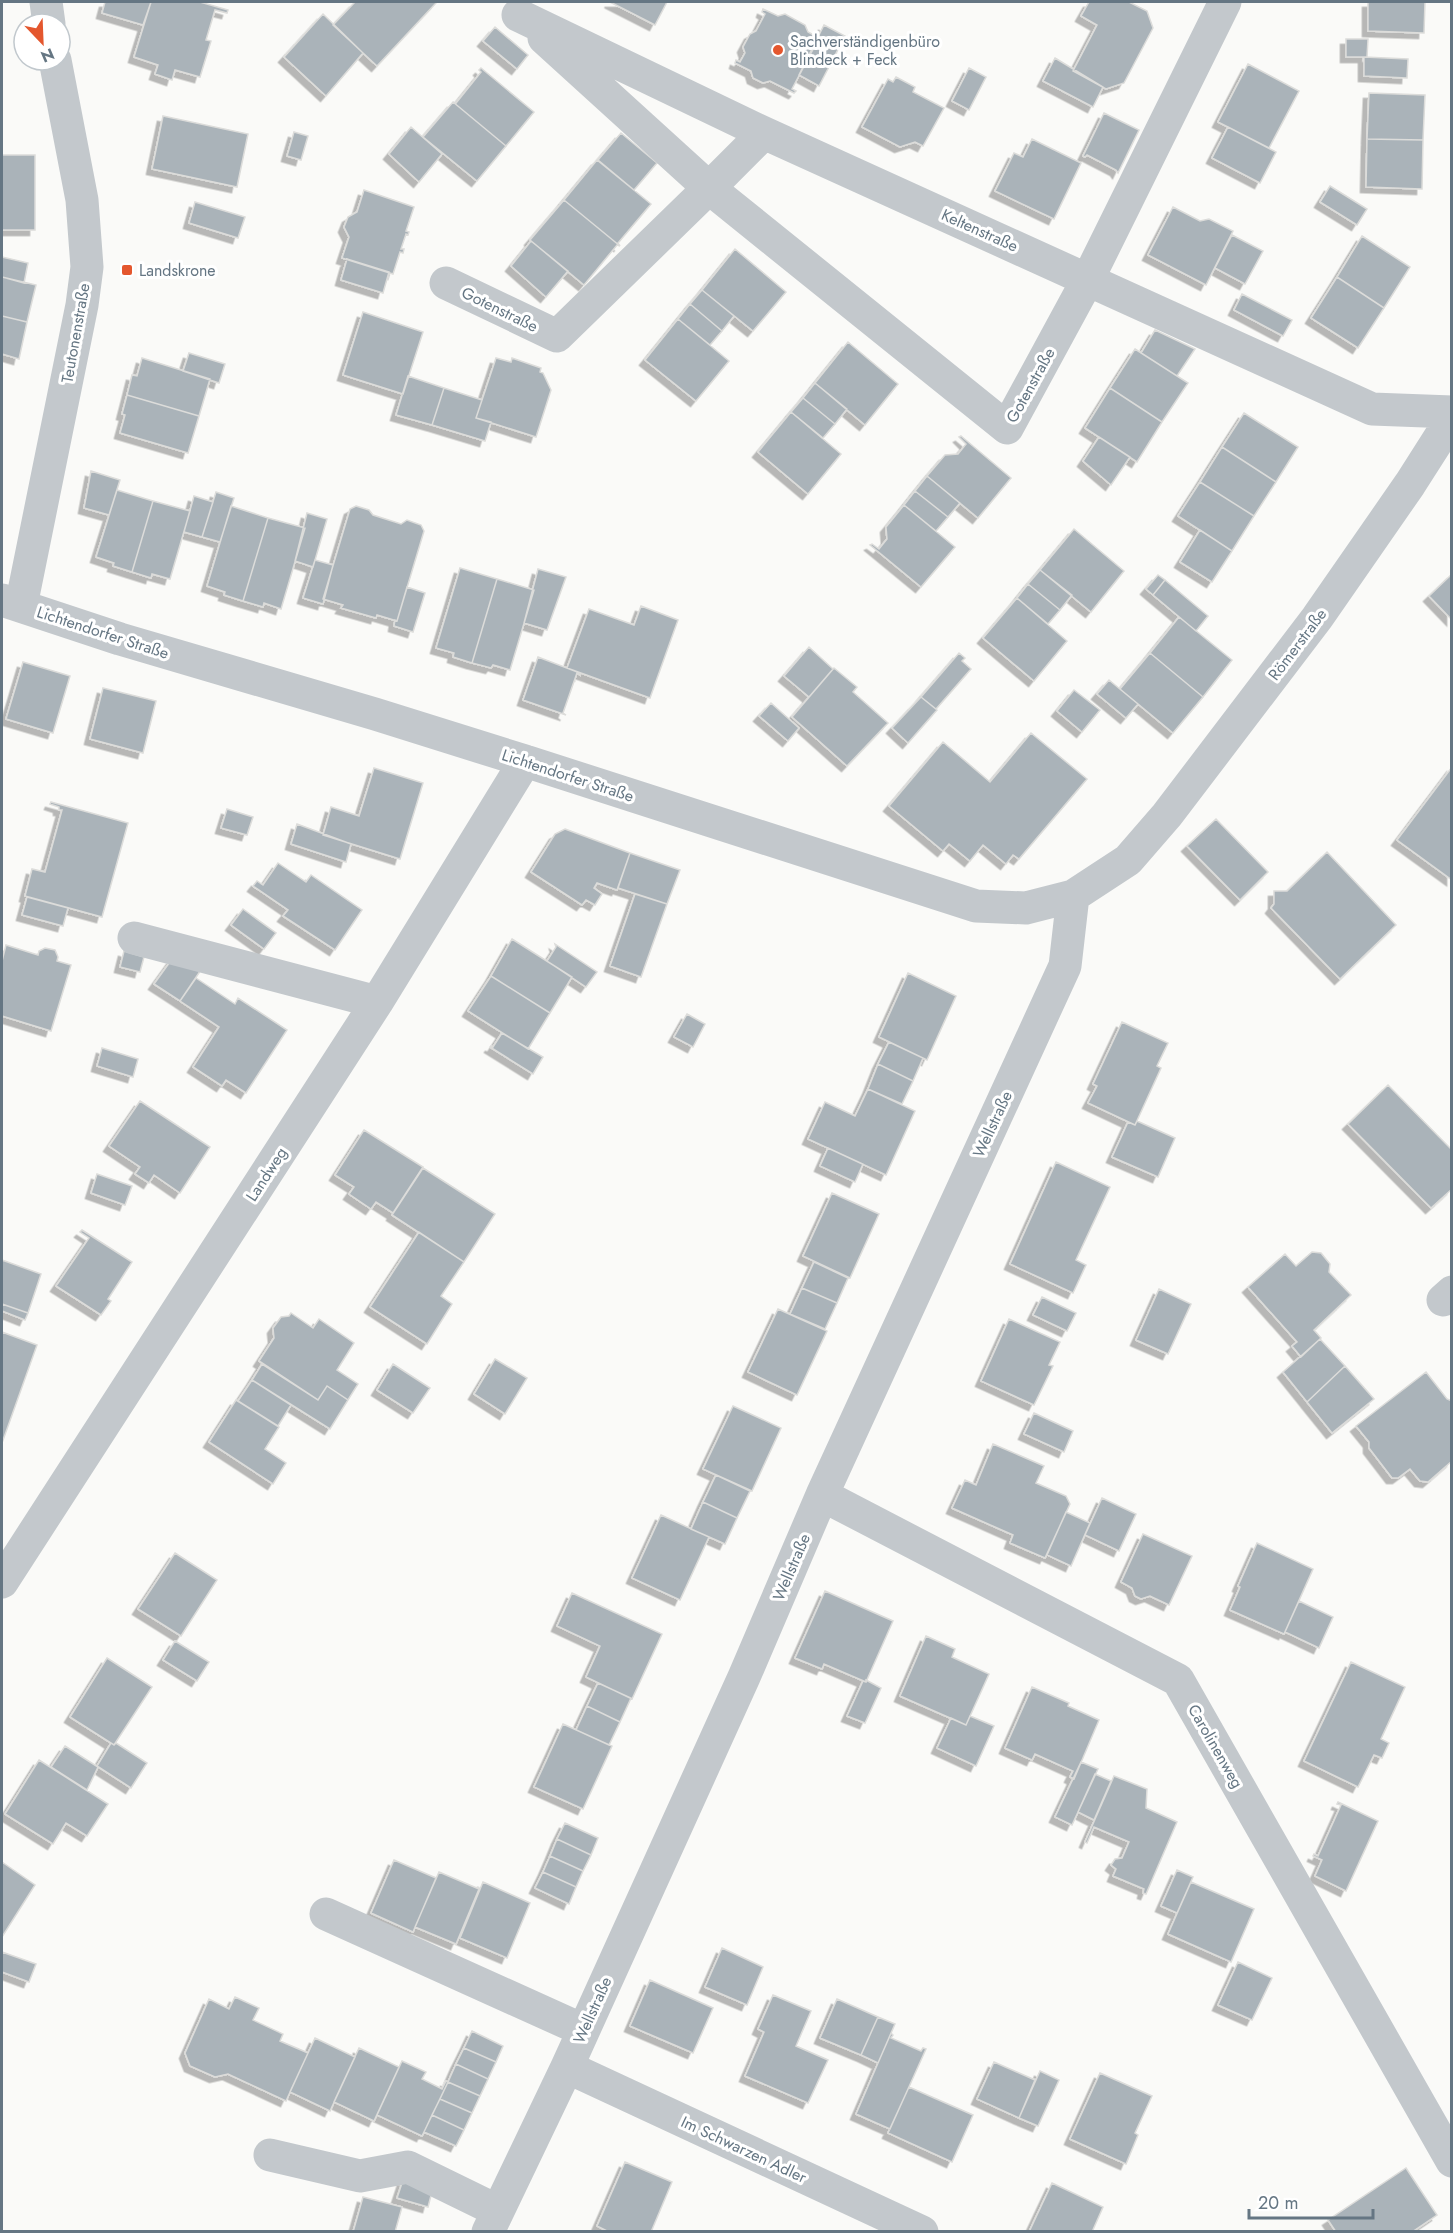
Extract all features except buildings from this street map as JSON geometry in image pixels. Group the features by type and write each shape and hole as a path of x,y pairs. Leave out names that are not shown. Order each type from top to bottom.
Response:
{"street":[{"name":"Gotenstraße","path":"522,8 709,188 1007,428 1088,279 1225,2"},
{"name":"Keltenstraße","path":"522,8 764,133 1372,409 1452,412"},
{"name":"Teutonenstraße","path":"11,603 82,305 87,267 82,200 57,72"},
{"name":"Gotenstraße","path":"446,283 557,336 764,133"},
{"name":"Römerstraße","path":"1128,860 1167,815 1317,618 1410,484 1452,418"},
{"name":"Lichtendorfer Straße","path":"11,603 120,639 525,761 976,906 1026,908 1072,896 1128,860"},
{"name":"Landweg","path":"2,1582 377,1002 525,761"},
{"name":"Wellstraße","path":"493,2221 567,2067 744,1677 822,1495 1065,966 1072,896"},
{"path":"134,938 377,1002"},
{"name":"Carolinenweg","path":"822,1495 1178,1680 1452,2161"},
{"path":"326,1914 583,2030"},
{"name":"Im Schwarzen Adler","path":"567,2067 922,2232"},
{"path":"270,2155 360,2176 408,2167 493,2221"}],"place":[{"name":"Sachverständigenbüro Blindeck + Feck","path":"778,50"},
{"name":"Landskrone","path":"127,270"}]}
